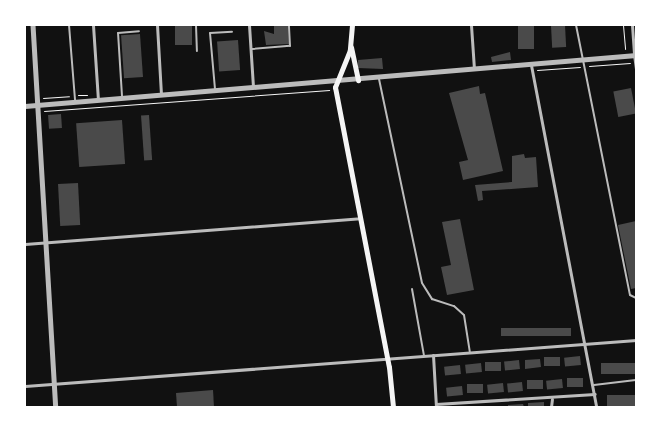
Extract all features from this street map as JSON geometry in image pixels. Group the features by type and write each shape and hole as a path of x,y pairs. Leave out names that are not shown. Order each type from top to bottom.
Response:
{"main road":[{"path":"352,25 351,44 358,80"},
{"path":"351,44 335,82 335,90 388,359 393,407"}],"street":[{"path":"33,25 56,407"},
{"path":"93,25 98,100"},
{"path":"157,25 161,95"},
{"path":"249,25 253,88"},
{"path":"470,25 474,70"},
{"path":"25,106 335,82 635,55 632,25"},
{"path":"531,65 587,344 596,407"},
{"path":"25,244 360,218"},
{"path":"25,386 636,340"},
{"path":"432,355 436,405 552,399 595,394"},
{"path":"551,407 552,399"}],"lane":[{"path":"69,25 75,102"},
{"path":"196,25 198,51"},
{"path":"207,25 241,25"},
{"path":"251,50 290,46 289,25"},
{"path":"576,25 580,60 630,295 636,298"},
{"path":"122,98 118,33 139,31"},
{"path":"216,91 210,33 232,32"},
{"path":"635,55 636,70"},
{"path":"379,78 422,283 432,299 454,306 464,315 470,352"},
{"path":"412,289 424,356"},
{"path":"594,385 636,380"}],"path":[{"path":"624,25 625,50"},
{"path":"38,111 335,90"}],"building":[{"path":"175,25 192,25 192,45 175,45"},
{"path":"274,25 288,25 289,44 266,45 264,31 274,34"},
{"path":"518,25 534,25 534,49 518,49"},
{"path":"565,25 566,47 552,48 551,26"},
{"path":"140,34 143,77 124,78 121,35"},
{"path":"238,40 240,70 219,71 217,41"},
{"path":"510,52 511,60 492,62 491,57"},
{"path":"382,58 383,69 358,68 358,60"},
{"path":"479,86 480,94 485,93 503,171 463,180 459,162 468,160 449,93"},
{"path":"631,88 636,114 618,117 613,91"},
{"path":"61,114 62,128 49,129 48,115"},
{"path":"149,115 152,160 144,160 141,116"},
{"path":"122,120 125,164 79,167 76,123"},
{"path":"524,154 525,158 536,157 538,187 482,191 483,200 478,201 475,185 512,182 512,156"},
{"path":"78,183 80,225 60,226 58,184"},
{"path":"460,219 474,290 447,295 441,267 451,265 442,222"},
{"path":"636,221 636,288 631,289 618,225"},
{"path":"501,328 571,328 571,336 501,336"},
{"path":"580,356 581,365 565,367 564,358"},
{"path":"544,357 560,357 560,366 544,366"},
{"path":"540,359 541,367 525,369 525,360"},
{"path":"519,360 520,369 505,371 504,362"},
{"path":"485,362 501,362 501,371 485,371"},
{"path":"481,363 482,372 466,374 465,365"},
{"path":"601,363 636,363 636,374 601,374"},
{"path":"460,365 461,374 445,376 444,367"},
{"path":"567,378 583,378 583,387 567,387"},
{"path":"562,379 563,388 547,390 546,381"},
{"path":"527,380 543,380 543,389 527,389"},
{"path":"522,382 523,391 508,393 507,384"},
{"path":"503,383 504,392 488,394 487,385"},
{"path":"467,384 483,384 483,393 467,393"},
{"path":"462,386 463,395 447,397 446,388"},
{"path":"213,390 214,407 177,407 176,393"},
{"path":"607,395 636,395 636,406 607,406"},
{"path":"544,402 544,407 528,407 528,403"},
{"path":"523,404 524,407 508,407 508,405"}]}
